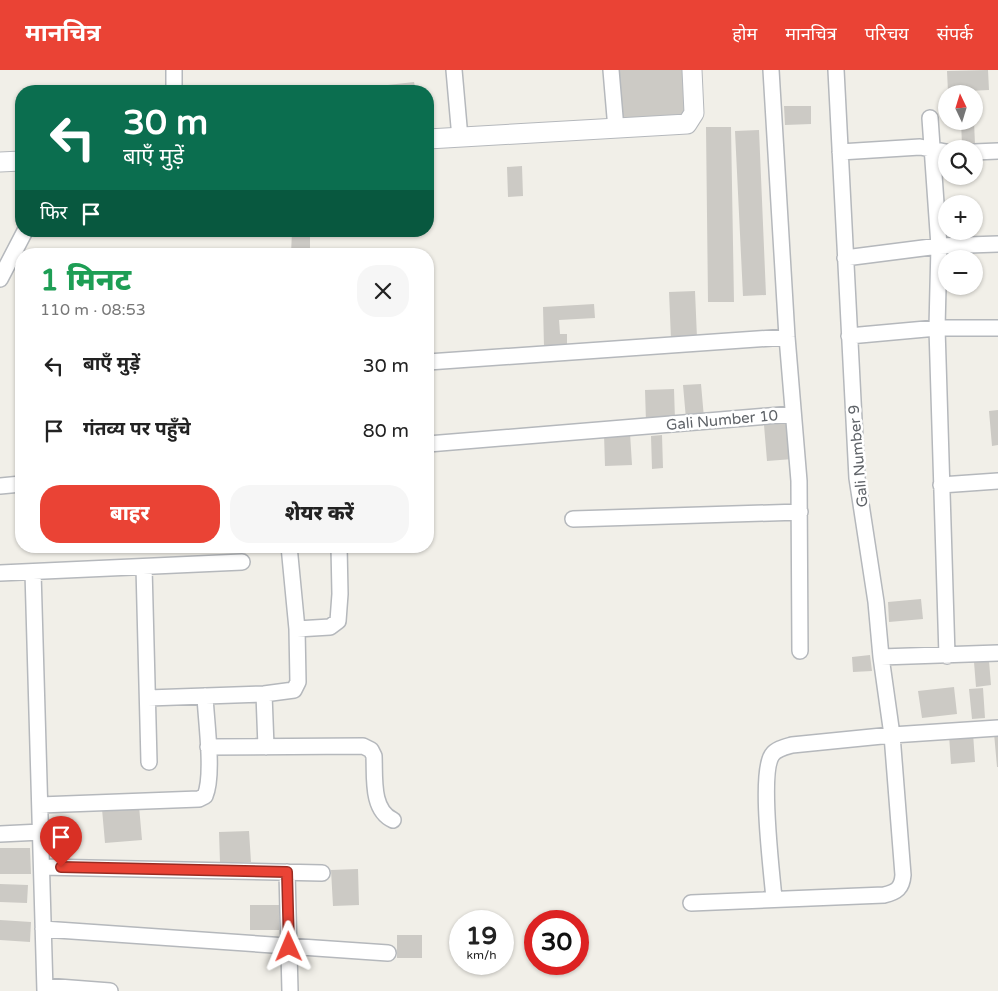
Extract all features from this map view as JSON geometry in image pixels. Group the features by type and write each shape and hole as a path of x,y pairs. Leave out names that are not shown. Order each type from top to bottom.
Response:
{"street":[{"path":"174,70 174,85"},
{"path":"454,70 460,138"},
{"path":"611,70 616,129"},
{"path":"434,139 686,124 694,113 692,70"},
{"name":"Gali Number 10","path":"434,444 793,414 771,70"},
{"name":"Gali Number 9","path":"774,900 896,892 902,885 904,875 892,735 881,657 876,602 857,478 836,70"},
{"path":"930,118 938,144"},
{"path":"840,152 920,146 938,150"},
{"path":"983,152 998,151"},
{"path":"0,162 15,161"},
{"path":"940,185 937,328 947,656"},
{"path":"845,258 939,246 998,244"},
{"path":"0,279 15,250"},
{"path":"849,336 937,328 998,328"},
{"path":"434,362 787,337"},
{"path":"793,414 800,512 800,651"},
{"path":"941,485 998,481"},
{"path":"0,486 15,485"},
{"path":"573,519 800,512"},
{"path":"148,698 264,694 294,690 298,682 297,629 290,553"},
{"path":"297,629 330,627 338,621 340,594 339,553"},
{"path":"0,573 242,562"},
{"path":"144,567 149,762"},
{"path":"33,572 45,989 110,991"},
{"path":"881,657 998,654"},
{"path":"264,694 266,746"},
{"path":"40,804 199,799 205,796 208,789 205,696"},
{"path":"691,903 774,900 766,785 768,765 772,756 779,750 792,745 892,735 998,728"},
{"path":"208,747 363,746 371,750 374,756 379,808 384,816 393,820"},
{"path":"0,834 41,832"},
{"path":"42,867 322,873"},
{"path":"287,872 290,991"},
{"path":"44,929 388,953"}],"building":[{"path":"619,70 686,70 690,118 623,123"},
{"path":"988,70 989,90 983,90 983,85 948,85 947,71"},
{"path":"414,82 415,85 388,85"},
{"path":"784,106 811,106 811,124 785,125"},
{"path":"706,127 731,127 734,302 708,302"},
{"path":"759,130 766,295 743,296 735,131"},
{"path":"961,130 974,130 975,140 962,140"},
{"path":"522,166 523,196 508,197 507,167"},
{"path":"292,237 310,237 310,248 291,248"},
{"path":"695,291 697,338 671,339 669,292"},
{"path":"594,304 595,318 559,320 560,334 567,334 567,346 544,347 543,307"},
{"path":"701,384 704,418 686,419 683,385"},
{"path":"674,389 675,420 646,422 645,390"},
{"path":"998,410 998,445 992,446 989,411"},
{"path":"790,423 793,459 767,461 764,425"},
{"path":"630,433 632,465 605,466 604,434"},
{"path":"662,435 663,468 652,469 651,436"},
{"path":"921,599 923,619 889,622 888,602"},
{"path":"870,655 872,671 853,672 852,657"},
{"path":"989,661 991,685 976,687 974,662"},
{"path":"954,687 957,714 922,718 918,691"},
{"path":"983,688 985,718 972,719 969,689"},
{"path":"973,733 975,762 951,764 949,735"},
{"path":"994,733 998,733 998,767 997,767"},
{"path":"139,806 142,840 105,843 102,809"},
{"path":"249,831 251,862 220,863 219,832"},
{"path":"0,848 30,848 31,874 0,874"},
{"path":"358,869 359,905 333,906 331,870"},
{"path":"0,884 28,885 27,903 0,902"},
{"path":"250,905 279,905 279,930 250,930"},
{"path":"0,920 31,922 30,942 0,940"},
{"path":"397,935 422,935 422,958 397,958"}],"route":[{"path":"61,867 287,872 289,947"}]}
